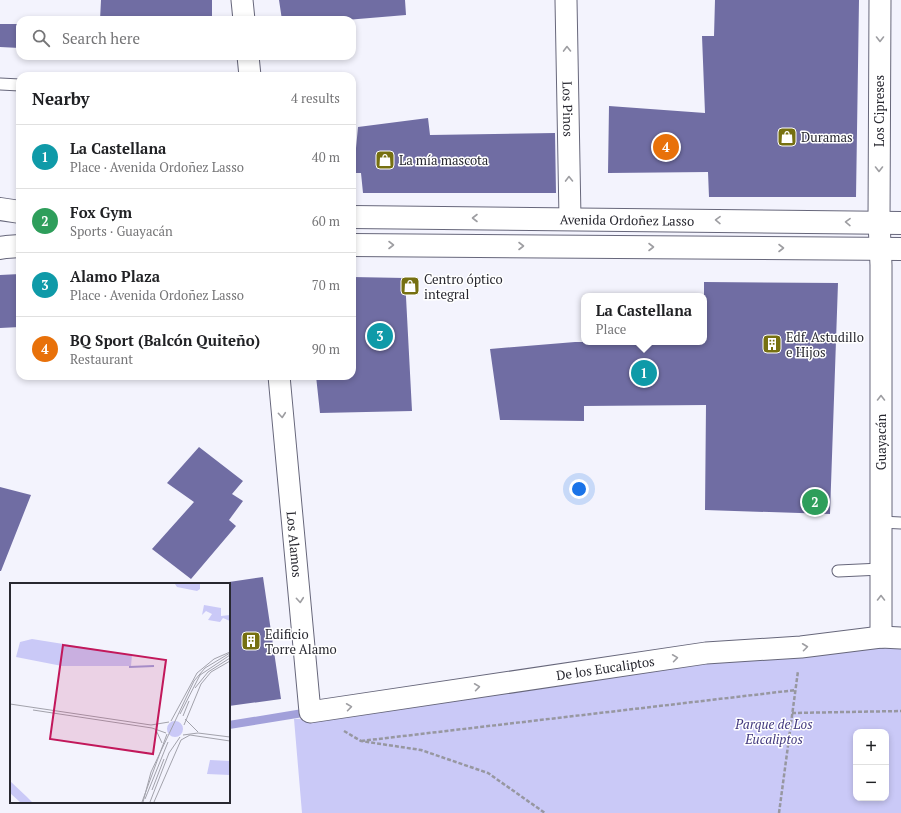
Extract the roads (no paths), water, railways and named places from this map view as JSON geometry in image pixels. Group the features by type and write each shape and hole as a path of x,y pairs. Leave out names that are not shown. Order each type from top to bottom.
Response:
{"main road":[{"name":"Avenida Ordoñez Lasso","path":"356,217 570,218 901,223"},
{"name":"Avenida Ordoñez Lasso","path":"356,245 891,248"},
{"path":"0,248 16,246"}],"street":[{"path":"242,0 244,16"},
{"name":"Los Pinos","path":"566,0 570,218"},
{"name":"Los Cipreses","path":"880,0 879,222 891,248"},
{"path":"248,60 250,72"},
{"name":"Guayacán","path":"891,248 881,265 891,522 881,569 891,637"},
{"name":"Los Alamos","path":"278,380 310,712"},
{"name":"De los Eucaliptos","path":"310,712 706,653 801,648 891,637"}],"lane":[{"path":"0,84 16,85"},
{"path":"838,571 881,569"}],"waterway":[{"name":"De los Eucaliptos","path":"230,725 309,712"}],"place":[{"name":"Duramas","path":"787,137"},
{"name":"BQ Sport (Balcón Quiteño)","path":"666,147"},
{"name":"La mía mascota","path":"385,160"},
{"name":"Centro óptico integral","path":"410,286"},
{"name":"Alamo Plaza","path":"380,336"},
{"name":"Edf. Astudillo e Hijos","path":"772,344"},
{"name":"La Castellana","path":"644,373"},
{"name":"Fox Gym","path":"815,502"},
{"name":"Edificio Torre Alamo","path":"251,641"}],"park label":[{"name":"Parque de Los Eucaliptos","path":"774,732"}]}
